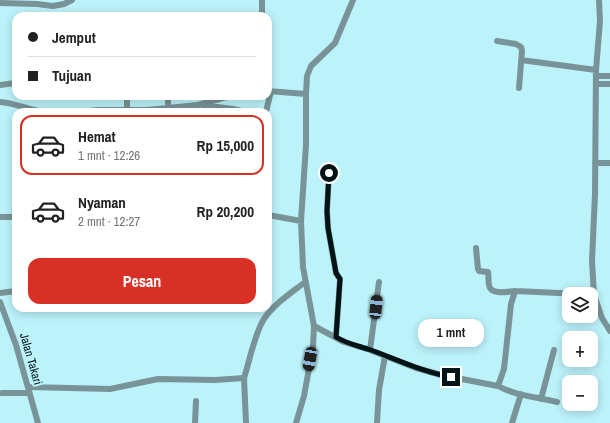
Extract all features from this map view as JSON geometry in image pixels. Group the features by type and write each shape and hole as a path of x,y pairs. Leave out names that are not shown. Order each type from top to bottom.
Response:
{"street":[{"path":"0,3 53,6 64,4 72,0"},
{"path":"262,0 262,12"},
{"path":"296,423 304,396 313,347 314,326 303,267 302,221 306,145 306,94 309,69 335,43 353,0"},
{"path":"592,287 596,73 600,21 599,0"},
{"path":"497,41 516,44 520,47 521,60 519,88"},
{"path":"521,60 610,76"},
{"path":"0,85 12,83"},
{"path":"596,84 610,84"},
{"path":"272,91 306,94"},
{"path":"168,100 168,108"},
{"path":"187,108 216,100"},
{"path":"0,102 24,108"},
{"path":"198,105 224,108"},
{"path":"595,163 610,163"},
{"path":"329,173 327,211 328,228 336,273 340,279 336,337"},
{"path":"272,216 302,221"},
{"path":"0,217 12,217"},
{"path":"476,248 478,269 479,271 488,272 490,290 494,292 562,293"},
{"path":"272,310 305,282"},
{"path":"370,350 379,282"},
{"path":"0,293 12,292"},
{"path":"498,386 504,369 511,304 514,292"},
{"name":"Jalan Takari","path":"0,302 16,345 38,423"},
{"path":"598,308 610,331"},
{"path":"246,423 244,378 258,332 263,320 270,312"},
{"path":"314,326 344,342 441,375 498,386 521,394 557,402"},
{"path":"541,399 554,350"},
{"path":"377,423 379,390 385,356"},
{"path":"2,393 28,390 110,389 158,379 215,380 244,378"},
{"path":"512,423 521,394"},
{"path":"194,421 196,401"}],"route":[{"path":"329,173 327,211 328,228 336,273 340,278 336,337 344,342 370,350 416,368 451,377"}]}
